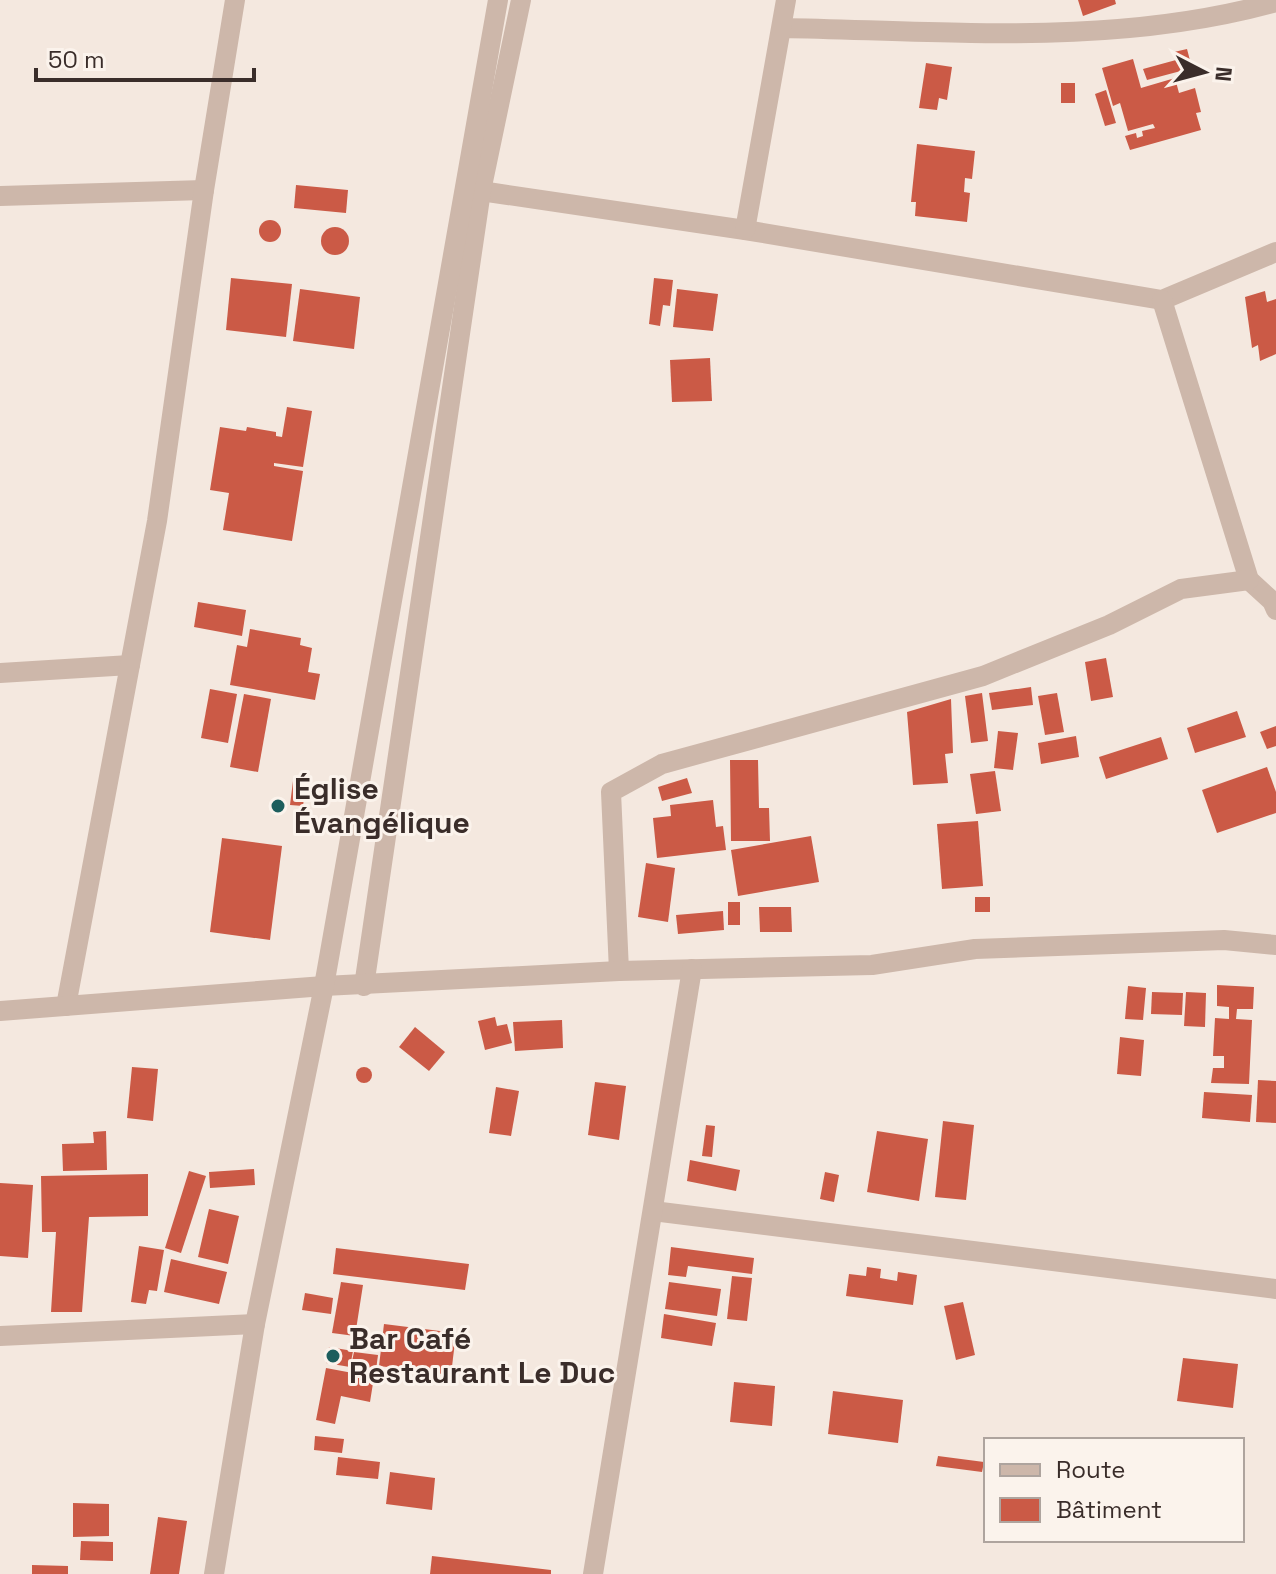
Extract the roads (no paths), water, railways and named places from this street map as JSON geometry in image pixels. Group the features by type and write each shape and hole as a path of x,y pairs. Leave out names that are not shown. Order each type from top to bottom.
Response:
{"street":[{"path":"66,1006 157,521 204,190 235,0"},
{"path":"214,1574 255,1324 324,986 498,0"},
{"path":"364,986 481,191 521,0"},
{"path":"745,230 786,0"},
{"path":"782,28 1044,33 1167,25 1276,2"},
{"path":"0,196 204,190"},
{"path":"481,191 745,230 1162,300 1276,252"},
{"path":"1162,300 1249,580 1275,604"},
{"path":"619,971 611,792 662,764 983,676 1109,625 1181,589 1249,580"},
{"path":"0,673 130,665"},
{"path":"0,1011 324,986 619,971 872,965 975,949 1224,940 1276,945"},
{"path":"593,1574 692,969"},
{"path":"653,1211 1276,1289"},
{"path":"0,1336 255,1324"}],"place":[{"name":"Église Évangélique","path":"278,806"},
{"name":"Bar Café Restaurant Le Duc","path":"333,1356"}]}
